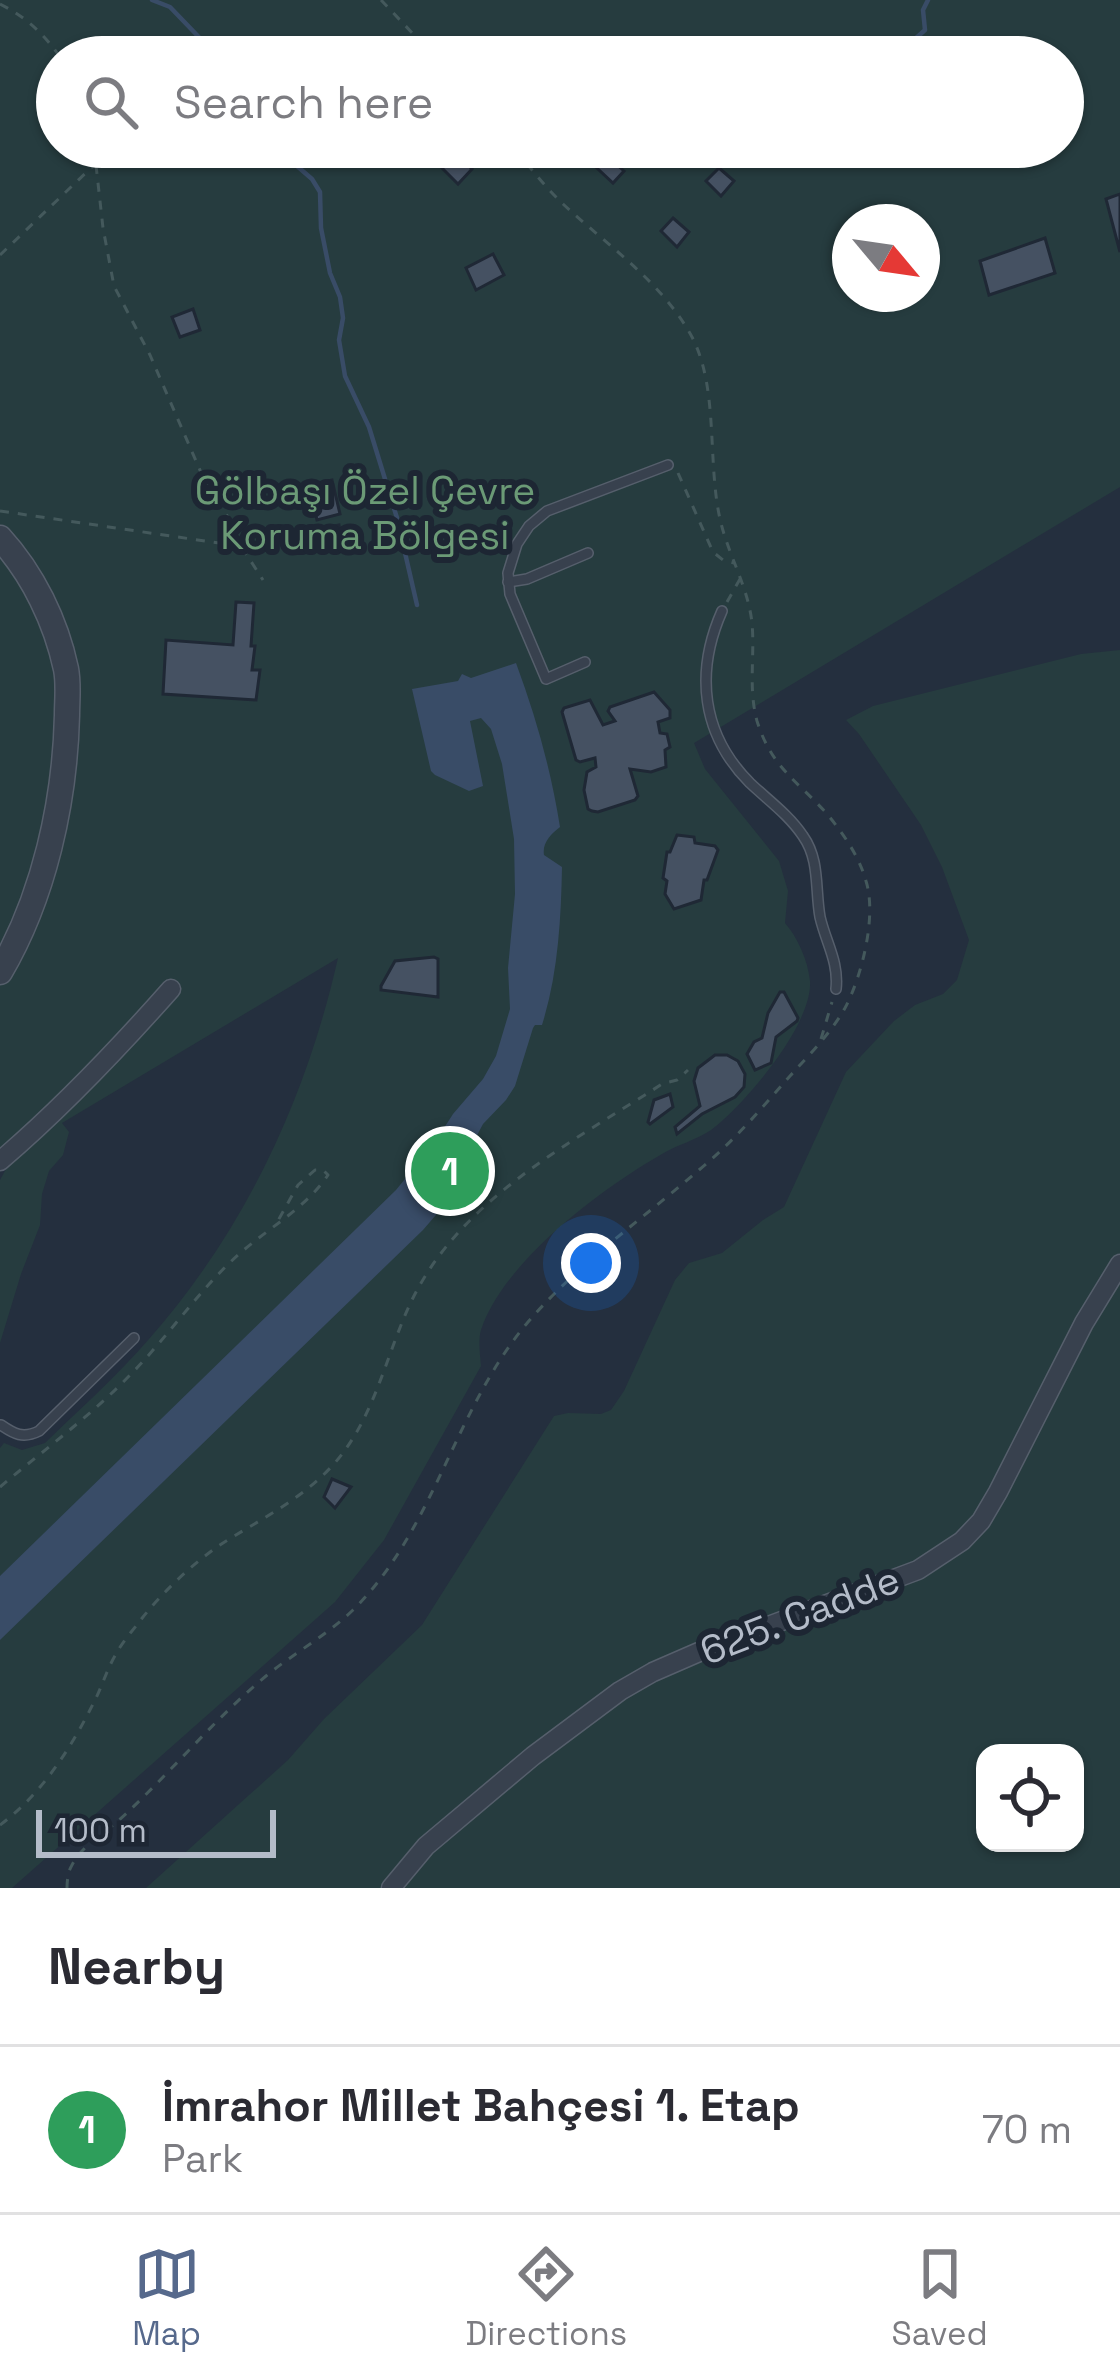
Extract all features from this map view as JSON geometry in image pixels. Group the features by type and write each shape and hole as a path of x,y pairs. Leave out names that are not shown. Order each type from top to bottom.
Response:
{"street":[{"path":"0,538 41,599 67,674 66,744 54,821 34,898 0,972"},
{"path":"0,1161 54,1114 171,989"},
{"name":"625. Cadde","path":"391,1888 426,1846 620,1691 699,1652 918,1570 962,1541 998,1492 1084,1323 1120,1264"}],"lane":[{"path":"585,662 546,679 510,594 509,565 517,544 539,516 668,465"},
{"path":"508,582 527,579 588,553"},
{"path":"722,611 709,641 704,672 714,725 739,770 790,820 810,848 822,924 837,968 836,989"},
{"path":"1,1425 17,1435 31,1436 134,1338"}],"path":[{"path":"381,0 415,36"},
{"path":"0,4 44,36"},
{"path":"0,255 91,168"},
{"path":"96,168 114,286 209,491 231,520 263,580"},
{"path":"67,1888 71,1866 86,1847 266,1676 304,1651 379,1580 442,1476 500,1358 531,1319 622,1232 744,1128 820,1042 845,1007 863,962 868,886 853,848 776,763 758,723 748,595 721,524 713,479 707,374 692,337 638,269 559,200 531,168"},
{"path":"668,465 679,475 713,552 736,563"},
{"path":"0,511 241,546"},
{"path":"722,611 741,578"},
{"path":"820,1042 836,989"},
{"path":"0,1825 39,1789 68,1749 115,1655 146,1614 196,1563 316,1483 354,1438 371,1408 412,1300 450,1242 506,1189 688,1070"},
{"path":"0,1487 75,1428 129,1377 238,1255 275,1226 325,1180 328,1175 323,1170 298,1184 275,1226"}],"green space":[{"name":"Gölbaşı Özel Çevre Koruma Bölgesi","path":"0,0 1120,0 1120,487 694,743 705,769 779,861 788,891 785,923 802,950 810,981 808,999 789,1041 758,1083 711,1130 611,1187 532,1253 493,1304 480,1334 481,1366 384,1540 335,1602 12,1888 0,1888 0,1448 4,1443 22,1450 45,1443 137,1353 215,1253 243,1208 289,1112 338,958 62,1123 69,1132 63,1155 49,1171 40,1225 0,1343 0,1180 12,1158 0,1161"},
{"path":"1120,650 1120,1888 146,1888 288,1760 422,1625 554,1416 611,1410 675,1280 689,1263 722,1253 784,1207 846,1072 894,1021 915,1005 943,994 957,980 969,940 942,867 921,825 846,720 873,706 1081,654"}],"water":[{"path":"516,663 542,744 560,827 544,851 562,867 559,927 542,1025 533,1028 515,1086 474,1141 483,1154 423,1230 0,1640 0,1576 396,1190 496,1056 510,1009 508,968 515,894 514,839 502,764 491,729 481,718 470,721 483,786 469,791 435,775 412,689 458,681 462,674 471,678"}],"building":[{"path":"442,168 472,169 458,184"},
{"path":"597,168 624,171 613,183"},
{"path":"719,168 734,181 721,196 706,181"},
{"path":"1120,194 1120,252 1106,199"},
{"path":"673,218 689,232 677,247 661,231"},
{"path":"1045,238 1055,273 989,295 980,261"},
{"path":"493,254 504,275 476,290 466,268"},
{"path":"193,309 200,330 180,337 172,317"},
{"path":"332,480 340,514 317,520 309,485"},
{"path":"339,525 342,543 320,547 317,529"},
{"path":"236,602 254,603 252,670 260,670 256,700 163,694 166,640 233,645"},
{"path":"654,692 670,710 670,718 658,722 670,747 665,750 666,767 651,772 630,769 635,800 598,812 588,809 584,790 587,772 596,767 595,758 576,760 564,708 590,700 603,725 615,721 610,707"},
{"path":"677,835 694,837 695,843 718,850 701,900 674,909 663,878 667,852"},
{"path":"438,959 438,997 381,990 395,961"},
{"path":"780,992 798,1018 776,1037 771,1063 755,1070 747,1054 762,1038"},
{"path":"715,1055 738,1061 745,1074 744,1087 677,1134 675,1127 700,1106 694,1081 698,1068"},
{"path":"670,1094 673,1107 650,1124 654,1100"},
{"path":"332,1479 351,1487 335,1508 324,1497"}],"waterway":[{"path":"152,0 170,7 198,36"},
{"path":"918,36 925,30 923,10 928,0"},
{"path":"299,168 320,192 321,228 343,318 339,340 345,376 369,427 417,605"}],"place":[{"name":"İmrahor Millet Bahçesi 1. Etap","path":"450,1171"}]}
